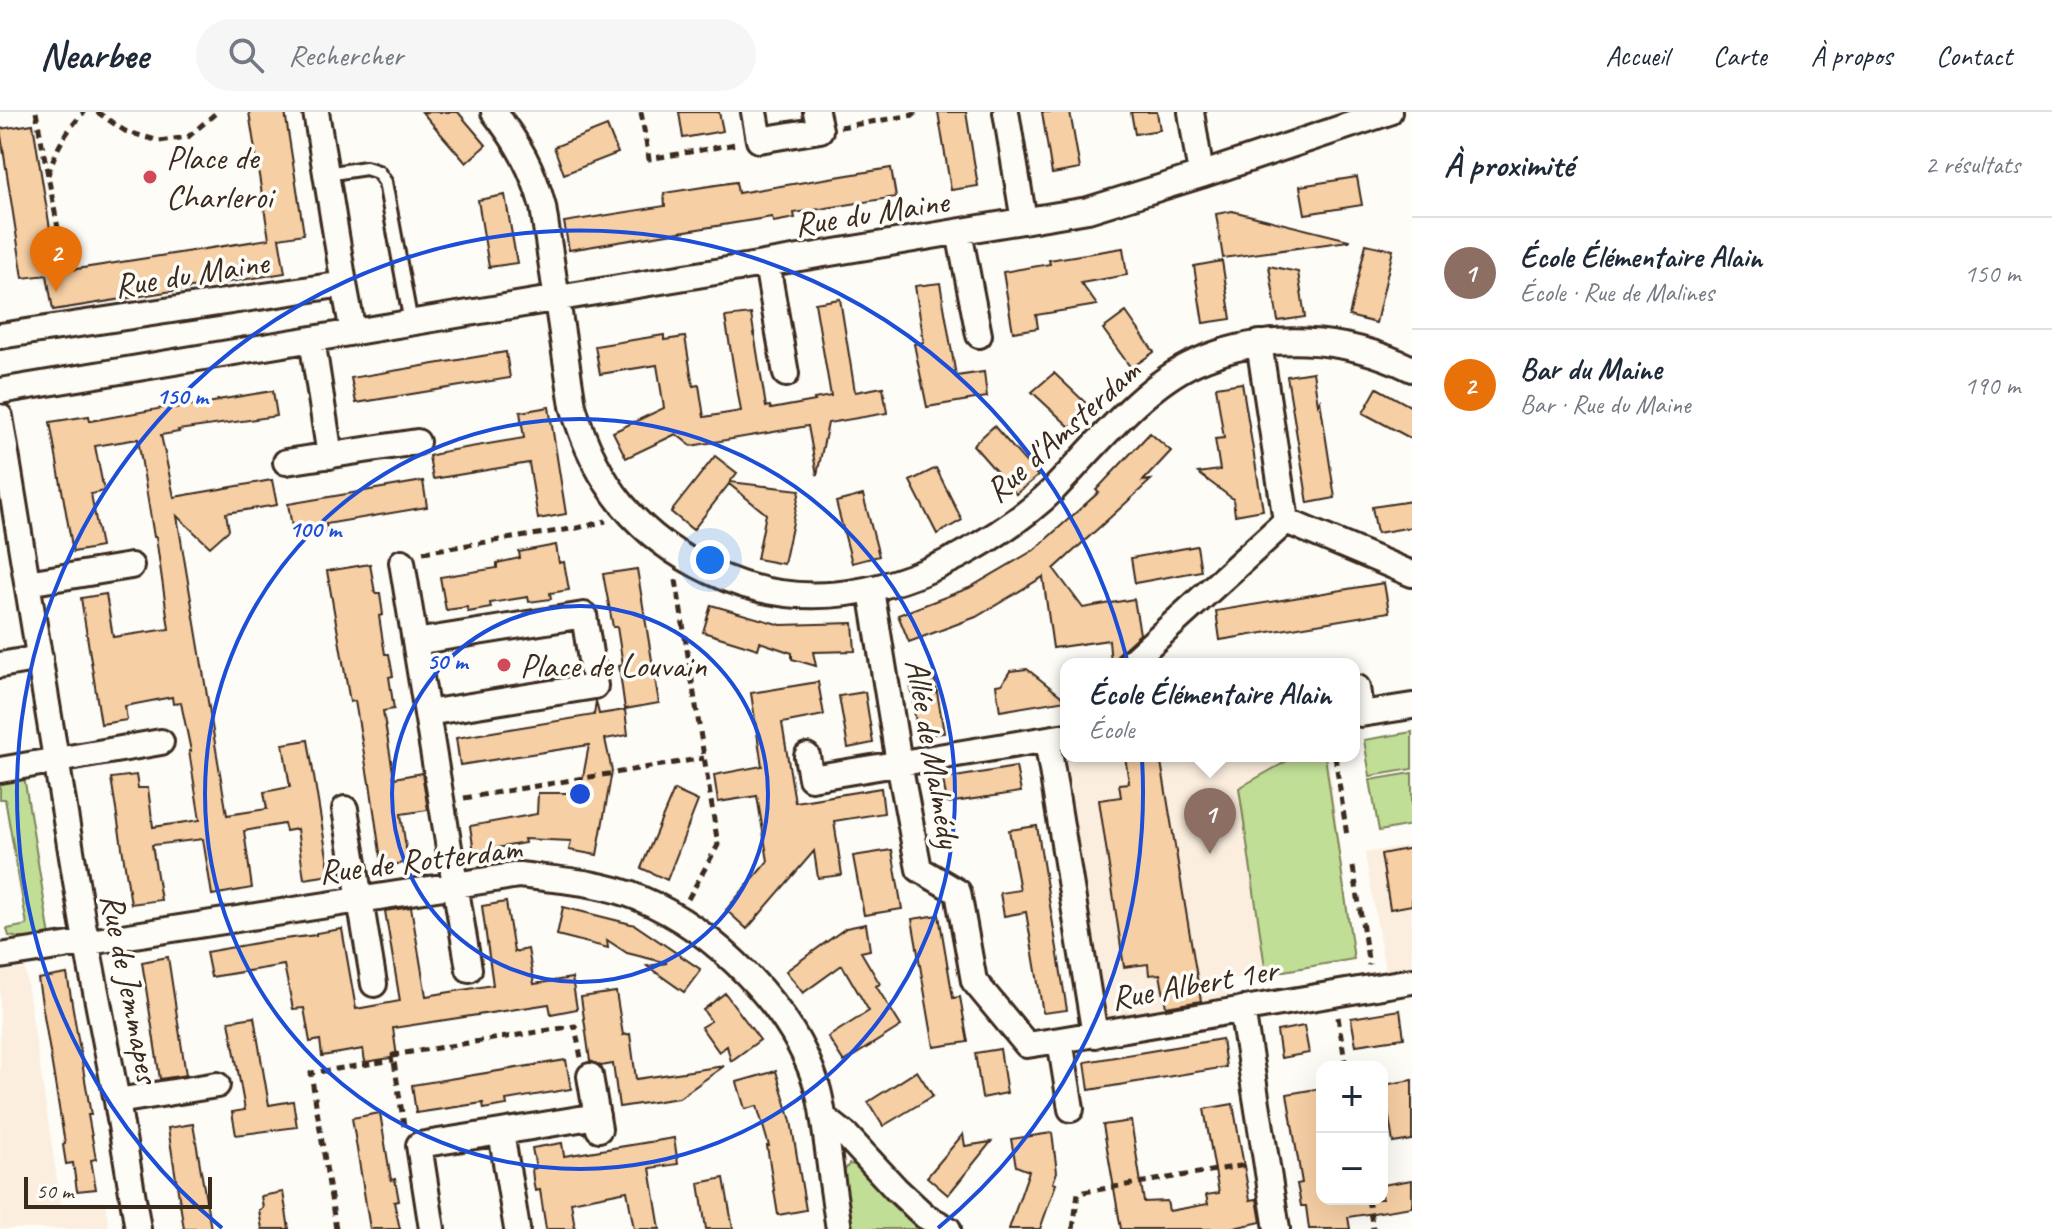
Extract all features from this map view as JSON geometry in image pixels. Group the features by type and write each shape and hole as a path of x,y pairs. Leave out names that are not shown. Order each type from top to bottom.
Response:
{"street":[{"path":"316,112 353,332"},
{"name":"Rue d'Amsterdam","path":"494,112 519,146 537,184 573,406 582,438 597,470 630,515 649,533 696,565 724,578 778,593 835,595 871,590 936,568 975,548 1013,523 1050,492 1133,406 1195,362 1259,343 1307,341 1370,352 1412,369"},
{"path":"754,112 759,140 818,121"},
{"path":"1006,112 1024,221"},
{"path":"1191,112 1201,175"},
{"name":"Rue du Maine","path":"0,391 1088,210 1201,175 1377,114"},
{"path":"959,232 979,335"},
{"path":"767,264 786,374"},
{"name":"Rue du Maine","path":"0,336 344,284"},
{"path":"312,339 330,456"},
{"path":"1259,343 1286,521"},
{"name":"Rue de Jemmapes","path":"0,417 138,1229"},
{"path":"286,462 417,442"},
{"path":"1286,521 1412,574"},
{"path":"1136,658 1286,521"},
{"path":"402,562 469,969"},
{"path":"27,583 131,566"},
{"name":"Allée de Malmédy","path":"871,590 919,869 958,892 974,981 1027,1045 1095,1035"},
{"path":"415,642 584,615 595,686 427,713"},
{"path":"0,665 40,658"},
{"path":"1360,708 1361,714 1412,706"},
{"path":"807,756 811,778 1056,737"},
{"name":"Rue Albert 1er","path":"1056,737 1095,1035 1412,981"},
{"path":"0,770 161,742"},
{"path":"345,809 374,984"},
{"name":"Rue de Rotterdam","path":"0,956 519,875 592,884 637,897 678,917 713,942 745,972 794,1036 817,1088 839,1229"},
{"path":"1242,1009 1277,1229"},
{"path":"1060,1040 1071,1109"},
{"path":"432,1229 419,1145 501,1132 598,1124 590,1076"},
{"path":"117,1101 217,1085"},
{"path":"823,1117 846,1135 925,1216 948,1229"},
{"path":"501,1132 517,1229"}],"lane":[{"path":"326,174 366,168 378,172 385,182 411,323"}],"path":[{"path":"36,112 60,239"},
{"path":"48,176 67,129 84,112"},
{"path":"97,112 125,131 159,141 188,137 217,112"},
{"path":"641,112 649,159 759,140"},
{"path":"818,121 914,115 914,112"},
{"path":"402,562 401,556 577,528 630,515"},
{"path":"671,549 718,845 678,917"},
{"path":"441,801 704,758"},
{"path":"1336,762 1347,836"},
{"path":"1353,867 1371,978"},
{"path":"1334,993 1345,1061"},
{"path":"419,1145 405,1134 393,1055 575,1026 583,1072 590,1076"},
{"path":"336,1229 311,1073 394,1060"},
{"path":"1073,1229 1078,1193 1266,1162"},
{"path":"1369,1205 1373,1229"}],"shaded area":[{"path":"1066,762 1329,762 1354,959 1228,980 1230,1001 1103,1022"},
{"path":"1412,845 1412,971 1386,976 1365,853"},
{"path":"25,969 61,1205 105,1201 109,1229 0,1229 0,972"}],"green space":[{"path":"1412,732 1412,769 1370,776 1364,740"},
{"path":"1285,762 1326,762 1354,959 1266,974 1239,788"},
{"path":"1412,773 1412,825 1379,831 1370,780"},
{"path":"24,776 50,937 39,939 9,936 7,929 27,925 5,799 0,799 0,780"},
{"path":"849,1164 862,1166 888,1200 920,1229 852,1229 843,1173"}],"building":[{"path":"249,112 285,112 304,234 279,238 285,273 53,310 47,275 23,278 0,129 33,124 57,272 269,239"},
{"path":"422,112 458,112 486,145 466,163"},
{"path":"679,112 719,112 723,131 683,138"},
{"path":"938,112 966,112 978,186 951,190"},
{"path":"1042,112 1070,112 1080,169 1052,174"},
{"path":"1131,112 1157,112 1160,130 1135,134"},
{"path":"607,126 618,153 564,174 554,147"},
{"path":"891,168 896,197 794,213 795,218 773,222 772,217 569,250 564,222 665,206 664,193 736,182 738,193"},
{"path":"1357,177 1362,205 1305,214 1300,186"},
{"path":"505,195 517,263 489,267 478,200"},
{"path":"1232,211 1349,241 1223,258 1216,214"},
{"path":"1366,244 1393,250 1376,323 1349,316"},
{"path":"1123,248 1127,275 1081,283 1097,305 1036,315 1038,328 1013,332 1003,272 1050,264 1049,260"},
{"path":"1222,261 1231,319 1203,323 1194,266"},
{"path":"1269,266 1298,272 1305,317 1278,321"},
{"path":"940,283 956,376 984,372 987,397 927,407 914,344 924,342 915,286"},
{"path":"840,299 855,392 883,387 887,413 828,423 817,475 808,426 691,446 676,434 626,458 613,432 664,408 657,365 600,374 595,346 664,335 664,340 685,337 693,386 699,385 704,417 741,411 725,317 751,314 766,407 770,406 771,409 815,401 831,396 815,303"},
{"path":"1126,312 1154,352 1131,368 1103,329"},
{"path":"506,352 510,378 356,403 351,378"},
{"path":"1313,372 1335,498 1308,503 1287,376"},
{"path":"1054,373 1090,407 1071,428 1032,392"},
{"path":"1242,383 1263,510 1235,515 1233,499 1198,473 1220,470 1215,439 1224,438 1216,387"},
{"path":"1377,388 1412,407 1412,439 1363,413"},
{"path":"273,391 277,416 161,435 174,497 272,480 277,505 226,513 229,530 210,547 177,516 227,815 267,809 264,792 290,787 283,744 308,740 330,875 304,879 297,829 286,831 284,824 244,831 252,888 212,895 203,839 152,845 161,900 131,904 111,778 136,775 138,788 148,788 153,827 200,820 191,751 181,703 173,704 172,697 125,706 127,720 101,724 81,598 106,594 113,637 169,629 156,537 138,439 95,446 104,491 91,494 101,547 73,552 50,422 89,416 90,421"},
{"path":"549,407 566,514 538,519 529,463 433,479 429,456 524,438 520,412"},
{"path":"994,426 1038,476 1016,494 973,445"},
{"path":"1150,433 1171,451 1143,481 1151,480 1054,569 1083,608 1134,599 1140,634 1116,658 1110,658 1109,640 1053,648 1043,577 976,617 909,642 898,615 969,588 1034,550 1099,492 1096,490"},
{"path":"715,456 737,473 730,482 800,490 784,564 757,559 766,514 729,484 693,530 671,512"},
{"path":"936,468 962,520 937,534 910,481"},
{"path":"423,481 427,507 326,524 328,531 294,538 288,504"},
{"path":"863,495 879,556 852,563 836,502"},
{"path":"1412,501 1412,527 1377,533 1372,507"},
{"path":"556,545 559,563 564,562 569,590 550,593 551,599 529,602 528,597 490,603 491,608 468,612 467,607 446,610 440,577 497,568 497,563 520,558 519,552"},
{"path":"1197,546 1201,571 1135,583 1131,558"},
{"path":"370,564 375,593 380,593 382,636 393,676 389,677 394,709 383,711 394,778 422,773 428,810 401,814 408,862 382,867 355,701 350,702 327,571"},
{"path":"637,569 659,703 625,709 617,627 613,627 603,574"},
{"path":"1384,583 1389,612 1220,640 1216,611"},
{"path":"711,605 781,625 853,623 855,651 813,652 816,666 792,659 792,653 760,642 758,649 703,632"},
{"path":"1027,669 1060,695 1060,701 1000,711 996,685 1002,684 1010,671"},
{"path":"935,680 944,733 918,736 910,683"},
{"path":"818,682 824,715 782,723 795,802 881,788 884,813 834,821 842,875 818,878 814,851 747,929 726,910 768,861 757,796 718,802 714,775 762,766 751,693"},
{"path":"865,692 873,743 848,748 839,696"},
{"path":"596,701 599,714 625,710 628,735 605,739 612,771 597,855 569,850 571,841 524,839 525,843 474,852 470,826 537,814 538,793 580,793 589,745 460,765 456,738 594,715"},
{"path":"1126,762 1161,762 1201,1001 1166,1007 1160,974 1149,975 1148,964 1124,967 1099,800 1121,797 1119,784 1129,783"},
{"path":"1016,767 1021,792 947,803 943,779"},
{"path":"674,790 698,801 667,880 641,868"},
{"path":"1037,826 1067,1010 1043,1013 1026,912 1004,916 1000,893 1020,890 1009,830"},
{"path":"1412,848 1412,905 1390,909 1381,854"},
{"path":"892,850 902,909 864,915 853,856"},
{"path":"506,902 514,952 528,949 534,984 572,978 577,1009 551,1014 549,1004 393,1028 397,1057 365,1062 363,1049 322,1056 320,1040 310,1042 304,1008 293,1009 284,965 211,977 206,952 342,929 356,1009 400,1001 385,911 411,907 426,996 493,985 482,906"},
{"path":"563,907 635,925 700,969 699,972 684,992 647,966 667,963 627,953 607,940 608,948 557,935"},
{"path":"939,915 953,998 960,997 968,1042 934,1047 912,919"},
{"path":"866,924 870,950 861,952 880,984 876,986 901,1026 844,1062 828,1037 869,1011 842,965 803,993 786,971 846,928"},
{"path":"168,957 186,1075 160,1079 142,962"},
{"path":"67,974 96,1159 91,1160 96,1189 77,1191 73,1163 66,1164 38,979"},
{"path":"616,992 623,1035 630,1034 636,1079 724,1066 679,1098 619,1107 613,1064 601,1066 590,1061 581,997"},
{"path":"725,993 760,1040 731,1061 727,1046 719,1052 701,1027 711,1021 703,1010"},
{"path":"1400,1010 1404,1038 1356,1045 1351,1018"},
{"path":"254,1017 269,1105 293,1101 297,1127 236,1135 232,1112 245,1110 229,1021"},
{"path":"1304,1026 1309,1053 1281,1058 1277,1031"},
{"path":"1222,1039 1226,1067 1089,1090 1085,1062"},
{"path":"1000,1049 1007,1093 982,1098 975,1053"},
{"path":"566,1060 571,1089 506,1100 507,1105 484,1109 483,1103 416,1113 412,1085"},
{"path":"776,1071 791,1121 806,1210 778,1215 769,1146 757,1106 745,1109 737,1082"},
{"path":"917,1071 933,1096 883,1126 868,1102"},
{"path":"1412,1080 1412,1140 1393,1143 1388,1084"},
{"path":"1316,1089 1316,1205 1388,1205 1388,1184 1412,1180 1412,1207 1348,1217 1350,1229 1309,1229 1306,1206 1301,1206 1297,1184 1302,1183 1287,1094"},
{"path":"1233,1104 1250,1200 1257,1199 1261,1222 1229,1229 1121,1229 1103,1125 1131,1121 1144,1202 1167,1201 1169,1211 1208,1204 1206,1195 1219,1193 1204,1109"},
{"path":"380,1113 391,1180 395,1179 399,1201 394,1202 400,1229 370,1229 352,1118"},
{"path":"193,1124 211,1229 184,1229 168,1128"},
{"path":"1052,1133 1057,1172 1053,1183 1056,1184 1040,1229 1009,1229 1029,1171 1016,1166 1011,1139"},
{"path":"963,1134 965,1146 991,1142 948,1195 927,1177"},
{"path":"674,1138 678,1164 650,1168 660,1229 634,1229 627,1191 571,1202 575,1229 546,1229 540,1190 535,1191 532,1169 536,1168 532,1148 562,1143 564,1156"},
{"path":"724,1178 733,1229 706,1229 699,1183"},
{"path":"283,1192 289,1229 262,1229 259,1210 263,1208 261,1196"}],"place":[{"name":"Place de Charleroi","path":"150,177"},
{"name":"Bar du Maine","path":"56,292"},
{"name":"Place de Louvain","path":"504,665"},
{"name":"École Élémentaire Alain","path":"1210,854"}]}
